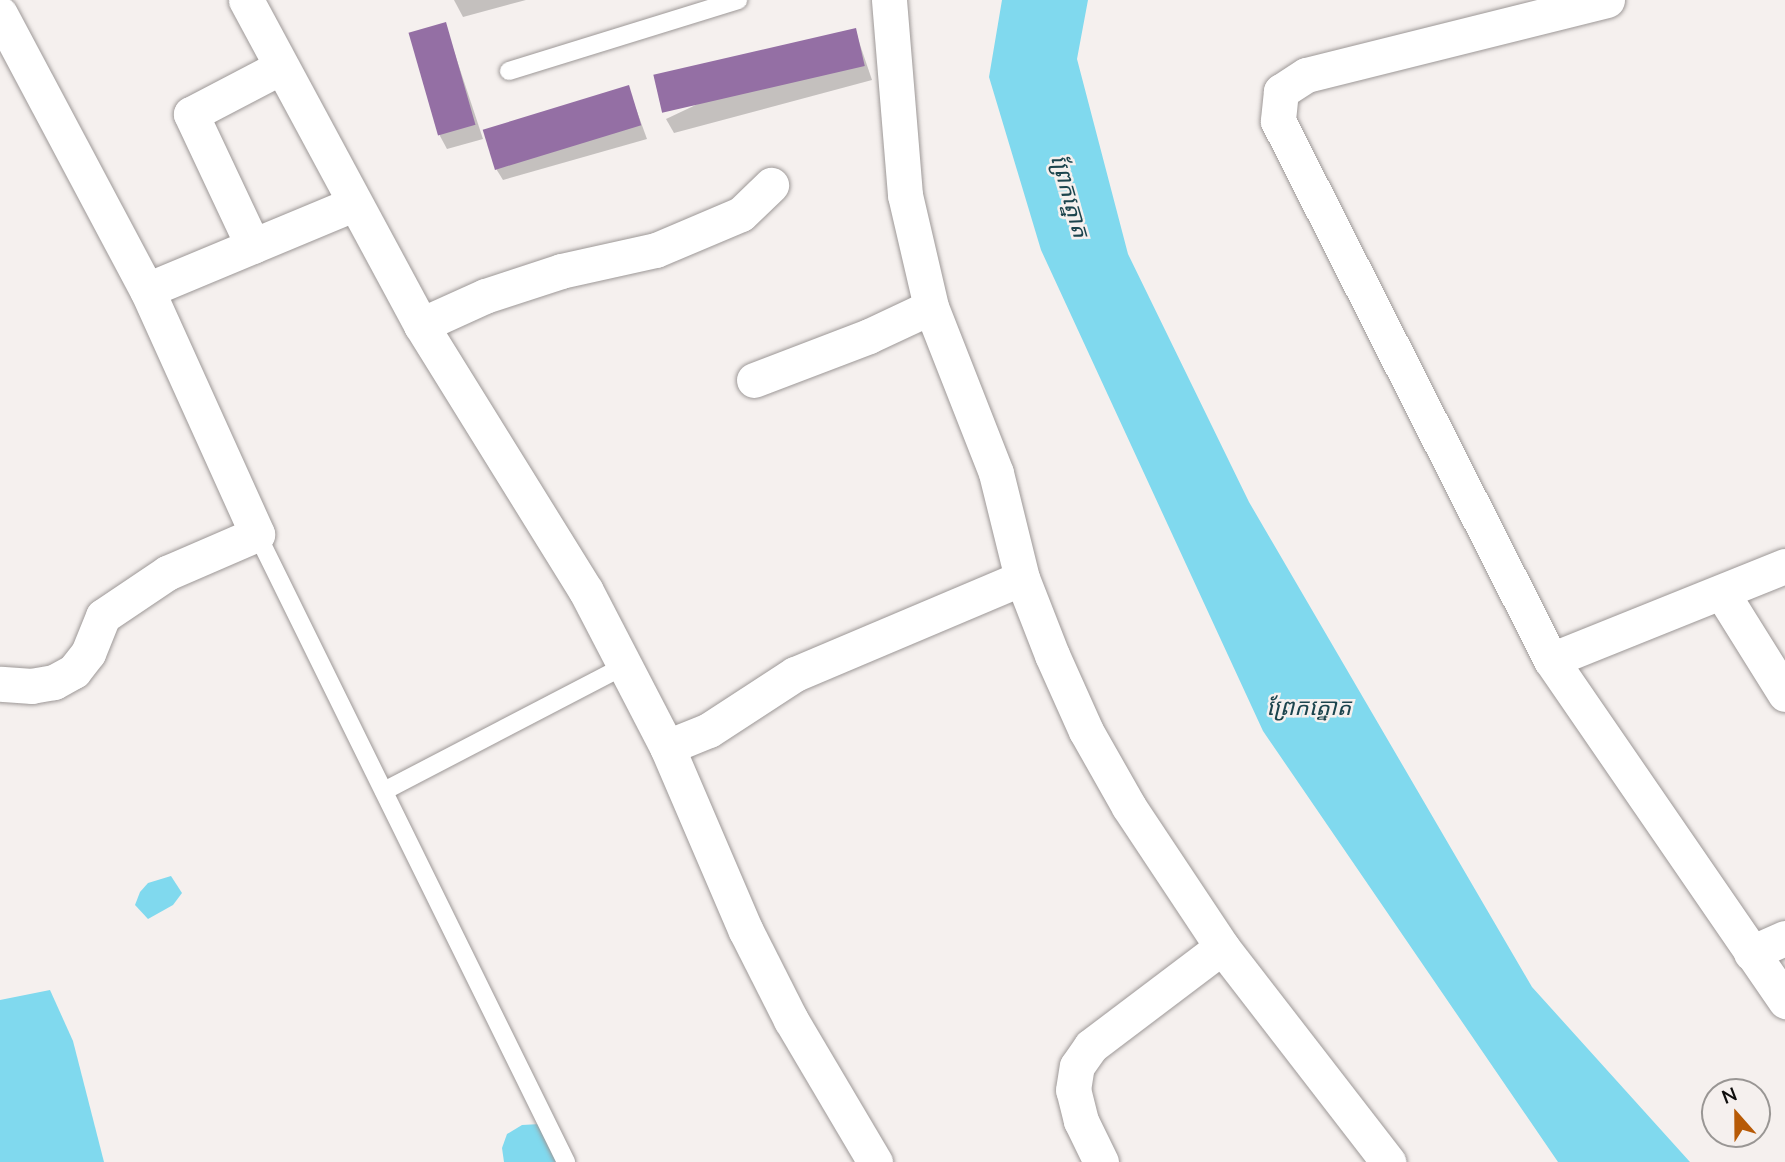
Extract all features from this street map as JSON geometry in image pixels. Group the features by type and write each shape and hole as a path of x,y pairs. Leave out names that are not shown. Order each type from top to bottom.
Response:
{"street":[{"path":"246,0 421,325 586,591 667,747 746,931 791,1020 875,1162"},
{"path":"889,0 905,195 931,307 996,473 1022,578 1086,731 1129,807 1222,947 1388,1162"},
{"path":"1606,0 1306,75 1281,91 1278,121 1551,660 1785,1001"},
{"path":"0,14 147,290 257,534 167,573 103,616 88,653 74,671 32,686 0,684"},
{"path":"253,246 191,114 281,67"},
{"path":"421,325 485,296 561,271 656,250 741,214 771,185"},
{"path":"147,290 354,204"},
{"path":"754,380 869,336 931,307"},
{"path":"1551,660 1785,566"},
{"path":"667,747 709,730 795,674 1022,578"},
{"path":"1722,593 1785,694"},
{"path":"1751,953 1785,938"},
{"path":"1101,1162 1081,1121 1073,1090 1077,1066 1091,1046 1222,947"}],"lane":[{"path":"509,71 738,0"},
{"path":"257,534 566,1162"},
{"path":"384,791 624,666"}],"water":[{"name":"ព្រែកត្នោត","path":"1002,0 1088,0 1077,59 1128,254 1249,502 1532,987 1690,1162 1558,1162 1263,731 1041,250 989,77"},
{"path":"171,876 182,893 173,905 148,919 135,905 140,892 148,883"},
{"path":"50,990 73,1041 104,1162 0,1162 0,1000"},
{"path":"540,1124 559,1162 504,1162 502,1148 507,1134 522,1125"}],"building":[{"path":"446,22 475,125 438,136 409,33"},
{"path":"856,28 865,66 662,113 653,75"},
{"path":"629,85 641,125 495,170 483,130"}]}
